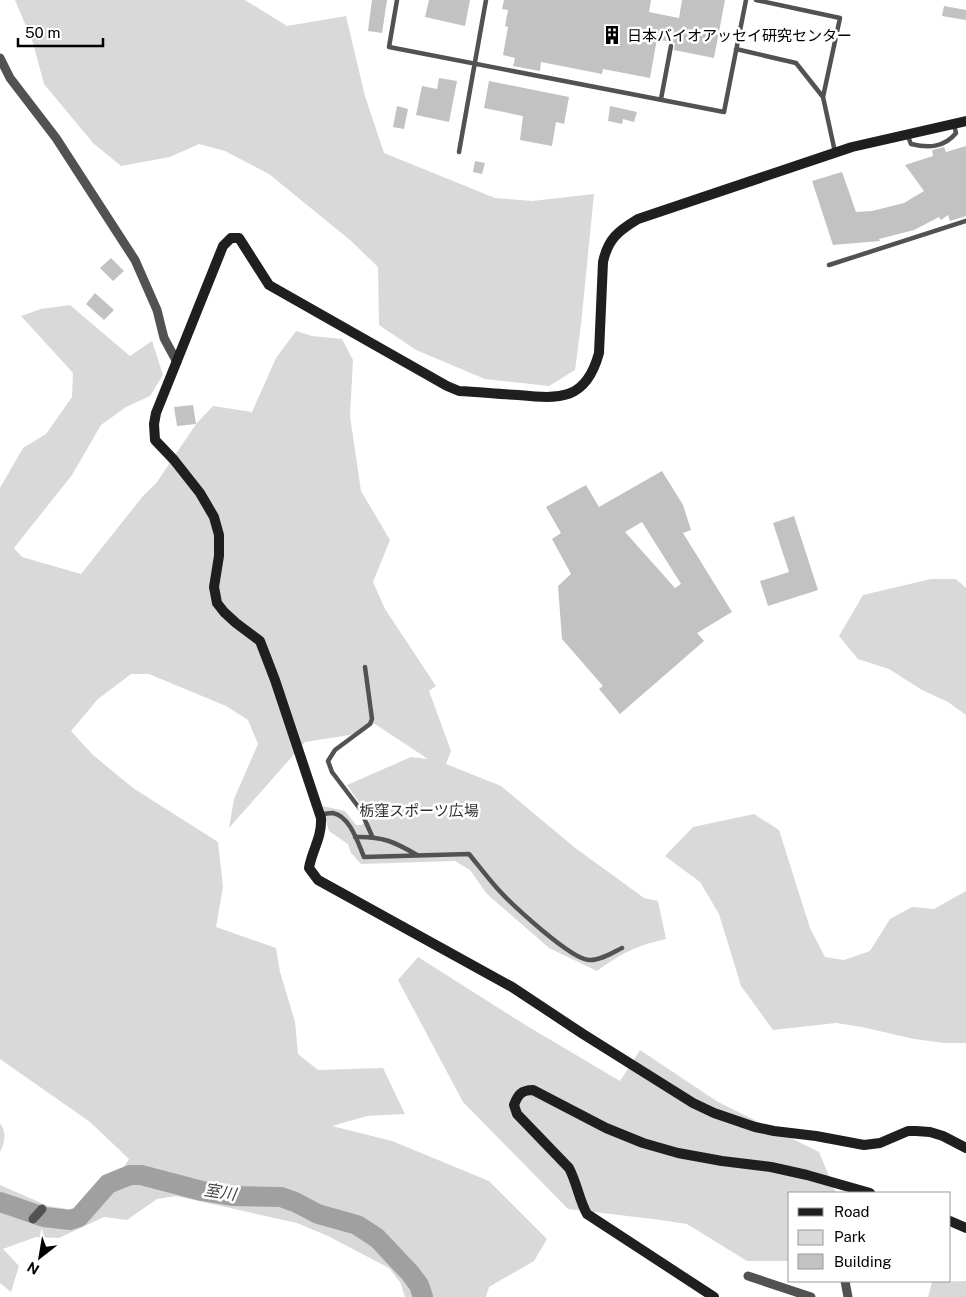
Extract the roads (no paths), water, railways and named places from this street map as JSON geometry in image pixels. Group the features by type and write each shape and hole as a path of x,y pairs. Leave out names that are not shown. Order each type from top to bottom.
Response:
{"street":[{"path":"0,58 10,78 56,138 134,260 157,310 164,338 177,362"},
{"path":"966,121 835,152 638,219 612,238 605,250 599,353 596,366 590,378 566,396 547,398 469,392 459,391 447,386 269,285 239,238 231,238 223,246 156,413 154,424 155,440 174,460 200,493 214,517 219,542 219,556 214,587 217,602 224,612 236,623 260,641 275,680 320,815 321,833 309,868 318,880 512,987 693,1103 731,1120 774,1131 816,1136 864,1145 880,1143 908,1131 930,1132 943,1136 966,1148"},
{"path":"714,1297 587,1214 569,1168 534,1133 515,1110 514,1105 520,1093 525,1090 533,1090 606,1128 643,1143 678,1153 771,1167 866,1192"},
{"path":"33,1219 42,1209"},
{"path":"951,1221 966,1228"},
{"path":"748,1276 811,1297"},
{"path":"844,1282 848,1297"}],"lane":[{"path":"397,0 389,47 724,112 746,0"},
{"path":"459,152 486,0"},
{"path":"756,0 840,18 823,97 835,152"},
{"path":"661,100 671,46"},
{"path":"736,49 796,63 823,97"},
{"path":"907,134 910,144 926,148 949,141 956,133 954,124"},
{"path":"830,265 966,221"},
{"path":"365,667 372,719 370,724 335,750 328,762 332,772 360,809 372,836"},
{"path":"320,815 332,813 340,816 348,824 364,857 469,854 497,889 542,930 568,951 588,961 605,957 622,948"},
{"path":"356,838 372,836 384,839 418,856"}],"waterway":[{"name":"室川","path":"0,1202 44,1217 70,1220 79,1217 108,1184 130,1175 141,1175 202,1191 232,1196 281,1197 318,1214 357,1225 377,1238 410,1273 419,1285 423,1297"}],"place":[{"name":"日本バイオアッセイ研究センター","path":"612,35"}],"park label":[{"name":"栃窪スポーツ広場","path":"419,810"}]}
